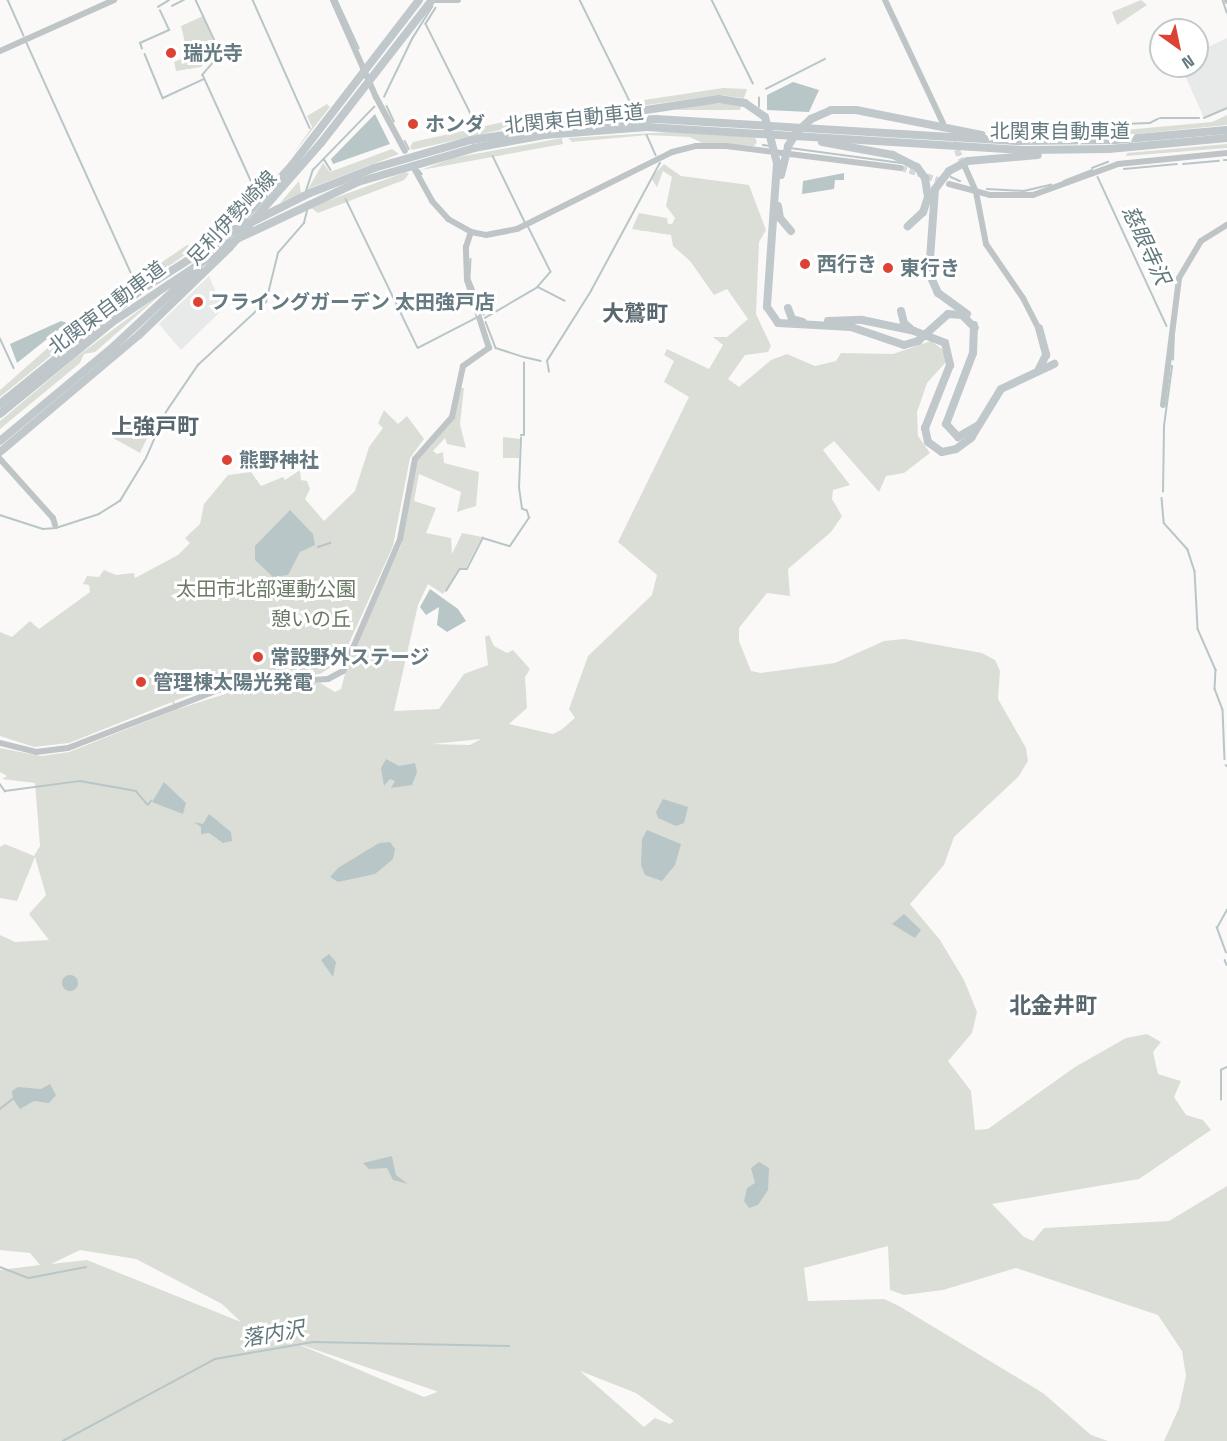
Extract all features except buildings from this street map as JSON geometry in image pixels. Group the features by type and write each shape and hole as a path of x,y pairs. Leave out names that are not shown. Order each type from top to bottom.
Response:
{"highway":[{"path":"543,128 707,100 740,101 754,107 768,121 779,170 778,213 791,231"},
{"path":"975,328 967,318 953,314 943,316 918,341 898,344 850,327 787,326 770,317 766,302 779,170 788,146 797,132 818,115 837,109 958,132 1035,141"},
{"name":"北関東自動車道","path":"0,404 98,323 197,253 310,198 432,150 543,128 685,119 1035,141 1115,140 1227,130"},
{"name":"北関東自動車道","path":"0,414 94,336 188,268 310,198 446,154 533,137 647,127 766,132 972,148 1094,149 1227,138"},
{"path":"766,132 893,155 914,164 925,178 928,197 923,212 908,226"},
{"path":"979,425 968,435 958,437 946,424 973,353 975,328 964,311 938,292 929,273 932,206 939,183 954,167 974,159 1094,149"},
{"path":"788,308 795,321 862,320 914,331 941,340 950,354 950,365 926,423 928,442 938,450 952,451 966,443 1001,390 1034,373 1055,366"},
{"path":"901,311 904,324 914,331"},
{"path":"1034,373 1046,360 1039,328"}],"main road":[{"name":"足利伊勢崎線","path":"0,441 114,346 206,260 292,165 421,0"},
{"name":"足利伊勢崎線","path":"0,452 98,372 189,289 297,171 433,0"}],"street":[{"path":"0,51 114,0"},
{"path":"333,0 369,81 405,151"},
{"path":"433,0 458,0"},
{"path":"885,0 943,123"},
{"path":"415,170 440,212 471,232 486,234 517,228 662,157 696,146 726,146 902,168"},
{"path":"949,184 976,192 1033,195 1125,162 1227,153"},
{"path":"965,167 976,192 987,244 1039,328 1055,366"},
{"path":"1163,405 1179,279 1201,241 1227,225"},
{"path":"0,743 30,752 68,748 229,686 328,679 343,671 400,539 413,462 452,417 463,366 489,348 467,280 466,247 471,232"},
{"path":"0,459 53,518 55,525"}],"shaded area":[{"path":"1227,38 1227,108 1204,118 1186,78 1209,78 1209,46"},
{"path":"793,82 819,90 809,112 767,110 767,95"},
{"path":"375,114 390,144 333,164 331,159"},
{"path":"844,173 844,180 835,180 834,189 802,194 803,181"},
{"path":"209,276 223,309 181,350 159,324"},
{"path":"61,321 67,323 17,363 10,344"},
{"path":"290,510 313,534 315,545 300,552 288,575 273,577 255,560 255,546"},
{"path":"430,589 458,609 466,621 447,632 437,625 439,607 426,615 420,607"},
{"path":"386,759 399,766 415,763 417,772 412,785 391,788 395,781 390,779 384,786 381,768"},
{"path":"164,782 186,803 183,814 152,802"},
{"path":"663,799 688,807 684,823 676,826 658,818 656,812"},
{"path":"209,814 231,832 232,841 223,843 209,833 201,834 201,827 194,822 203,824"},
{"path":"647,830 681,844 675,865 662,881 645,875 641,865 642,839"},
{"path":"390,842 395,849 393,859 375,874 338,882 330,877 338,868 379,843"},
{"path":"904,914 921,930 915,938 892,924"},
{"path":"329,954 336,962 333,977 321,960"},
{"path":"70,975 76,977 78,983 76,989 70,991 64,989 62,983 64,977"},
{"path":"50,1084 56,1095 49,1103 34,1101 20,1109 13,1099 12,1091 18,1087 41,1089"},
{"path":"392,1156 396,1175 408,1184 393,1180 387,1168 369,1169 363,1163"},
{"path":"759,1162 769,1168 768,1190 758,1205 749,1208 744,1201 747,1188 755,1183 751,1168"}],"green space":[{"path":"1141,0 1147,5 1117,25 1112,12"},
{"path":"203,16 217,51 201,67 176,71 174,62 188,56 181,26"},
{"path":"723,88 747,89 740,110 674,110 708,103 740,104 742,98 721,95 557,117 559,113"},
{"path":"327,104 330,107 293,154 312,127 307,116"},
{"path":"549,112 553,118 412,150 410,147 413,142"},
{"path":"1227,115 1227,125 1126,135 1125,130 1212,122"},
{"path":"1119,125 1120,135 1039,131 1107,130"},
{"path":"670,132 755,137 757,142 754,146 702,143 690,137 648,135 572,142 568,138"},
{"path":"562,138 563,144 421,170 453,158"},
{"path":"1227,144 1227,148 1126,156 1127,153"},
{"path":"392,149 399,154 308,189 323,163 330,172"},
{"path":"664,164 681,176 749,185 766,230 759,242 756,314 771,346 768,352 745,355 728,379 739,387 771,360 787,354 815,366 836,361 841,353 893,354 931,341 946,352 946,362 927,383 917,412 918,436 930,453 904,473 886,476 879,492 834,441 823,450 850,485 833,490 832,499 842,516 831,532 788,569 790,596 767,593 739,628 739,641 751,671 761,673 835,663 884,641 905,639 982,653 995,660 1000,671 998,699 1026,748 1028,761 1019,776 954,837 944,865 910,904 940,940 964,980 977,1012 972,1033 948,1061 971,1091 975,1130 988,1129 1075,1067 1126,1038 1147,1034 1161,1042 1153,1052 1158,1074 1181,1081 1174,1097 1186,1115 1203,1120 1211,1130 1139,1179 992,1204 1024,1237 1033,1241 1044,1228 1169,1221 1227,1186 1227,1441 1164,1441 1179,1408 1186,1376 1182,1351 1158,1315 1016,1268 943,1290 904,1295 890,1290 888,1246 804,1268 808,1301 884,1299 899,1306 1043,1393 1091,1435 1108,1441 0,1441 0,1270 40,1265 30,1253 0,1250 0,935 15,942 49,940 29,914 46,895 35,857 17,901 0,898 0,847 5,844 34,856 40,846 35,783 2,779 7,776 0,772 0,748 41,756 69,752 175,710 172,702 69,743 34,747 0,736 0,632 12,637 30,621 39,629 90,592 89,585 83,584 87,576 99,577 104,570 116,575 134,573 135,578 178,555 190,543 185,538 200,524 204,504 228,475 251,472 261,486 283,477 285,480 300,470 301,480 307,481 310,489 305,499 324,521 355,491 369,447 383,428 378,423 384,410 398,424 407,416 424,439 410,458 393,546 341,661 320,674 231,680 174,701 178,709 244,688 320,683 335,692 341,689 347,666 402,543 414,466 423,448 447,427 455,414 458,388 464,388 460,424 466,448 447,444 445,438 433,451 437,454 443,452 444,463 479,472 476,506 457,512 461,492 419,474 414,501 436,508 426,533 451,538 452,554 462,533 482,537 466,568 460,568 443,594 428,584 418,605 394,711 439,709 464,674 488,665 485,637 489,635 494,646 507,653 513,650 530,669 525,677 527,708 509,724 553,734 561,730 575,718 569,709 588,656 652,595 657,575 618,542 689,397 664,382 674,361 664,355 667,349 709,369 723,345 713,337 727,337 748,319 727,289 714,295 690,261 673,246 671,235 632,229 639,213 667,218 668,224 672,224 675,218 666,206 672,177 663,171 657,187 651,178","holes":["481,739 470,745 432,744","80,1250 136,1259 222,1304 241,1322 87,1260 51,1264","293,1342 437,1392 424,1397","580,1371 636,1393 674,1421 670,1424 655,1418 644,1427"]},
{"path":"406,172 409,174 404,180 318,213 310,207"},
{"path":"299,181 301,193 280,203"},
{"path":"187,245 195,248 117,302 0,397 0,390 67,331 79,327 83,319 111,297"},
{"path":"166,290 95,352 84,354 80,363 0,429 0,421 75,358"},
{"path":"137,419 150,432 140,453 113,438"},
{"path":"503,437 520,439 519,458 503,458"}],"waterway":[{"path":"8,0 24,36"},
{"path":"158,7 169,0"},
{"path":"172,6 184,0"},
{"path":"196,0 221,54 203,75 254,187"},
{"path":"253,0 310,128"},
{"path":"337,0 359,48"},
{"path":"580,0 630,101"},
{"path":"712,0 753,83"},
{"path":"1223,0 1227,12"},
{"path":"384,97 412,39 432,7"},
{"path":"436,8 426,24 477,126"},
{"path":"142,49 140,43 169,30 160,11"},
{"path":"26,41 131,272"},
{"path":"145,54 163,98 204,79"},
{"path":"766,89 825,59"},
{"name":"慈眼寺沢","path":"759,98 759,107"},
{"path":"387,106 394,121"},
{"path":"306,191 313,170 374,107"},
{"path":"1204,118 1227,108"},
{"path":"1160,118 1199,118"},
{"path":"1122,124 1150,123 1158,119"},
{"path":"1108,130 1119,125"},
{"path":"647,135 656,155"},
{"path":"405,141 409,149"},
{"name":"慈眼寺沢","path":"763,145 770,146"},
{"name":"慈眼寺沢","path":"790,148 901,163"},
{"path":"493,156 525,222"},
{"path":"324,159 331,170"},
{"path":"1183,164 1219,161"},
{"path":"1092,168 1108,162"},
{"path":"549,372 547,361 591,291 660,163"},
{"path":"1124,169 1177,164"},
{"path":"419,170 422,174"},
{"name":"慈眼寺沢","path":"1064,181 1092,170"},
{"name":"慈眼寺沢","path":"951,177 960,181"},
{"name":"慈眼寺沢","path":"1098,177 1167,326"},
{"name":"慈眼寺沢","path":"987,189 1024,191 1051,185"},
{"path":"346,199 418,348 476,318"},
{"path":"0,515 43,529 56,528 99,514 120,501 146,458 166,412 198,365 266,302 278,253 304,223 307,211"},
{"path":"528,226 551,272 538,287"},
{"path":"471,259 470,279 484,314"},
{"path":"485,318 538,287 565,301"},
{"path":"486,322 496,348 524,357"},
{"name":"慈眼寺沢","path":"1173,360 1174,337"},
{"path":"0,338 14,368"},
{"path":"524,357 541,361"},
{"path":"521,435 524,435 524,363"},
{"name":"慈眼寺沢","path":"1163,492 1164,426 1172,367"},
{"path":"446,591 460,569 467,569 483,538 510,546 529,518 527,511 522,509 519,488 521,438"},
{"name":"慈眼寺沢","path":"1162,498 1164,523 1188,550 1195,571 1198,629 1216,670 1215,689 1223,710 1225,759"},
{"path":"318,547 330,543"},
{"path":"0,784 5,791 80,781 136,791 148,805 151,801"},
{"name":"慈眼寺沢","path":"1226,953 1217,928 1227,910"},
{"name":"慈眼寺沢","path":"1225,960 1227,965"},
{"name":"慈眼寺沢","path":"1221,1100 1221,1070 1227,1067"},
{"path":"0,1109 13,1099"},
{"path":"0,1267 29,1278 86,1267"},
{"name":"落内沢","path":"63,1441 215,1359 313,1342 509,1346"}],"tunnel":[{"path":"953,142 964,166"},
{"path":"901,168 944,182"}],"place":[{"name":"瑞光寺","path":"171,53"},
{"name":"ホンダ","path":"413,124"},
{"name":"西行き","path":"805,264"},
{"name":"東行き","path":"888,268"},
{"name":"フライングガーデン 太田強戸店","path":"198,302"},
{"name":"熊野神社","path":"227,460"},
{"name":"常設野外ステージ","path":"258,657"},
{"name":"管理棟太陽光発電","path":"141,682"}],"district":[{"name":"大鷲町","path":"635,314"},
{"name":"上強戸町","path":"155,427"},
{"name":"北金井町","path":"1053,1006"}],"park label":[{"name":"太田市北部運動公園","path":"266,589"},
{"name":"憩いの丘","path":"311,619"}]}
